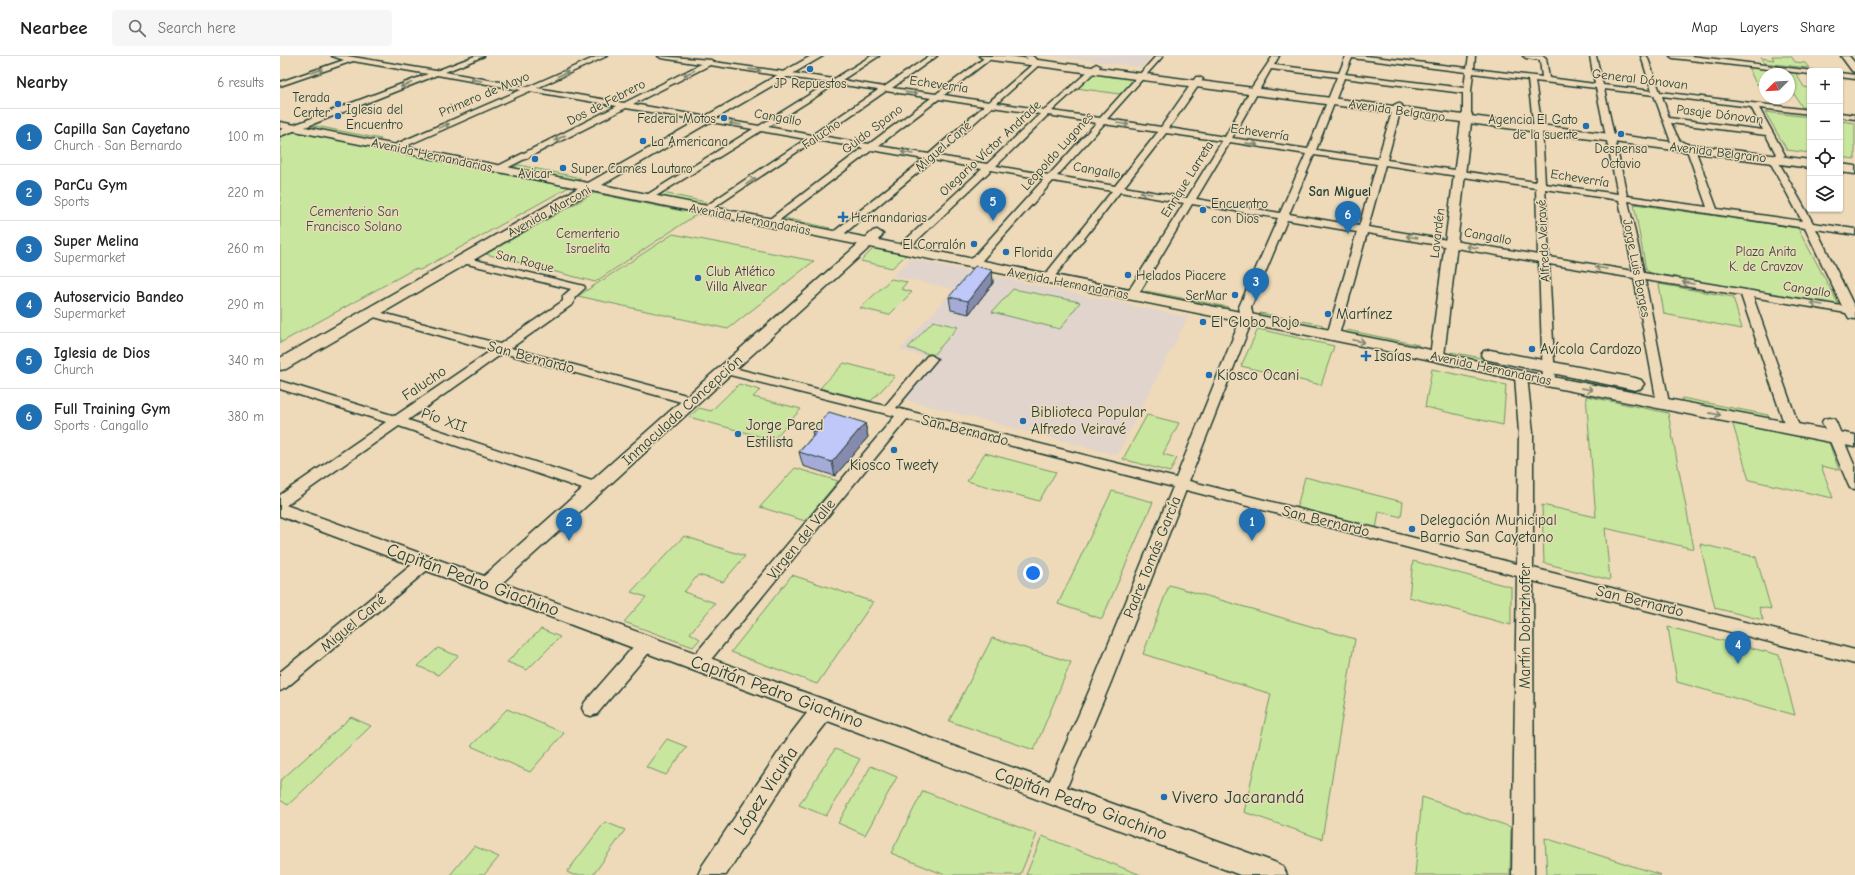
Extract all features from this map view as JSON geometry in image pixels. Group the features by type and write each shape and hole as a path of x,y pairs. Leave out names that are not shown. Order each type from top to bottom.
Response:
{"main road":[{"name":"Avenida Marconi","path":"280,354 592,182 710,119 781,74 804,56"},
{"name":"Avenida Marconi","path":"280,365 463,260 698,117 818,56"},
{"name":"Avenida Belgrano","path":"988,56 1038,63 1094,68"},
{"name":"Avenida Belgrano","path":"1022,56 1143,75 1537,126 1675,142 1777,157 1807,163"},
{"name":"Avenida Hernandarias","path":"280,116 402,144 499,169 592,182"},
{"name":"Avenida Hernandarias","path":"280,125 512,162 592,182 654,195 1334,330 1437,351 1510,369 1549,374 1832,430 1855,441"},
{"name":"Avenida Belgrano","path":"1610,135 1691,149 1807,159"},
{"path":"1843,163 1855,165"},
{"path":"1843,168 1855,170"},
{"name":"Avenida Hernandarias","path":"1510,369 1549,374"},
{"name":"Avenida Hernandarias","path":"1832,430 1855,428"}],"street":[{"name":"Cangallo","path":"335,56 871,147 1052,176 1118,189 1639,274 1854,313"},
{"path":"280,84 361,56"},
{"path":"280,133 481,56"},
{"name":"Primero de Mayo","path":"402,144 604,56"},
{"name":"Echeverría","path":"661,56 1855,232"},
{"name":"Dos de Febrero","path":"499,169 724,56"},
{"path":"654,195 876,56"},
{"name":"Falucho","path":"712,206 934,56"},
{"name":"Guido Spano","path":"775,219 988,56"},
{"path":"1027,56 1038,63"},
{"name":"Leopoldo Lugones","path":"978,260 1160,56"},
{"name":"Enrique Larreta","path":"1135,290 1227,140 1255,89 1276,56"},
{"name":"General Dónovan","path":"1349,56 1370,57 1807,112"},
{"name":"Padre Tomás García","path":"1054,794 1102,682 1181,484 1246,313 1349,56"},
{"path":"1466,117 1466,91 1472,56"},
{"path":"1526,56 1543,58 1546,80"},
{"name":"Jorge Luis Borges","path":"1593,56 1598,86 1610,135 1639,274 1662,396"},
{"path":"1644,56 1675,142 1691,149 1713,210"},
{"path":"1673,56 1807,72"},
{"path":"1845,56 1855,69"},
{"name":"Miguel Cané","path":"840,232 931,157 1038,63"},
{"path":"1270,67 1466,91"},
{"name":"Olegario Víctor Andrade","path":"906,245 1094,68"},
{"path":"1843,75 1855,77"},
{"name":"Alfredo Veiravé","path":"1531,78 1537,126 1549,374"},
{"path":"1052,274 1163,130 1197,81"},
{"path":"1754,106 1770,133 1777,157 1854,313"},
{"path":"1334,330 1364,229 1397,108"},
{"path":"1843,115 1855,117"},
{"name":"Lavardén","path":"1437,351 1466,117"},
{"name":"Pasaje Dónovan","path":"1666,120 1770,133"},
{"name":"Inmaculada Concepción","path":"487,585 873,238"},
{"name":"San Roque","path":"463,260 580,288"},
{"name":"Falucho","path":"280,502 502,350 569,302 569,296 580,288"},
{"path":"1746,293 1790,422"},
{"name":"San Bernardo","path":"370,313 692,401"},
{"path":"888,410 931,359"},
{"name":"Martín Dobrizhoffer","path":"1510,369 1526,433 1523,875"},
{"name":"San Bernardo","path":"726,370 1181,484 1855,657"},
{"name":"Pío XII","path":"280,385 397,421 596,488"},
{"name":"Virgen del Valle","path":"698,663 904,414"},
{"path":"1832,430 1855,484"},
{"name":"Capitán Pedro Giachino","path":"280,509 1274,875"},
{"name":"Miguel Cané","path":"280,683 425,563"},
{"path":"591,708 646,644"},
{"name":"López Vicuña","path":"711,875 798,742 824,709"}],"shaded area":[{"path":"1052,56 1151,56 1142,67"},
{"path":"910,259 1188,317 1117,455 899,398 933,358 900,350 954,289 893,276"}],"green space":[{"path":"1772,56 1791,56 1795,62 1805,63 1809,68 1764,63 1761,58 1774,60"},
{"path":"1748,67 1759,68 1759,84 1756,84"},
{"path":"1093,71 1137,77 1120,94 1076,88"},
{"path":"1795,72 1804,87 1807,88 1807,108 1802,107 1795,95"},
{"path":"1765,112 1807,117 1807,153 1787,150"},
{"path":"1843,121 1855,123 1855,159 1843,157"},
{"path":"316,126 381,139 375,142 310,128"},
{"name":"Cementerio San Francisco Solano","path":"292,131 569,187 420,270 414,269 280,343 280,136"},
{"path":"519,165 581,178 574,182 511,168"},
{"name":"Cementerio Israelita","path":"594,193 697,214 595,282 486,254"},
{"path":"663,193 706,202 702,205 659,196"},
{"name":"Plaza Anita K. de Cravzov","path":"1634,204 1798,228 1839,305 1656,276 1646,270"},
{"path":"784,218 830,228 826,230 780,221"},
{"name":"Club Atlético Villa Alvear","path":"673,234 814,261 728,329 578,296"},
{"path":"874,248 906,255 892,268 861,261"},
{"path":"891,279 907,282 901,289 912,292 889,315 860,308"},
{"path":"1659,284 1733,297 1742,329 1664,314"},
{"path":"1013,289 1080,302 1060,329 992,312"},
{"path":"1146,291 1228,307 1227,310 1144,294"},
{"path":"1260,313 1323,325 1322,329 1259,316"},
{"path":"933,321 958,327 933,355 908,348"},
{"path":"1258,329 1334,346 1321,385 1241,366"},
{"path":"1347,330 1419,345 1418,349 1346,334"},
{"path":"1451,352 1497,361 1497,365 1451,356"},
{"path":"844,363 895,376 871,401 820,388"},
{"path":"1432,369 1506,385 1503,425 1425,407"},
{"path":"1566,375 1640,390 1640,393 1566,379"},
{"path":"739,384 760,390 753,397 801,409 773,440 689,417 699,408 711,411"},
{"path":"1586,396 1668,413 1694,549 1605,528 1610,580 1544,563 1542,505 1596,517"},
{"path":"1682,398 1768,415 1769,419 1682,402"},
{"path":"1147,415 1179,423 1163,454 1177,458 1170,472 1123,459"},
{"path":"1732,421 1828,440 1839,470 1821,466 1833,498 1749,480"},
{"path":"985,453 1056,472 1039,501 967,481"},
{"path":"795,468 838,481 805,521 760,507"},
{"path":"1305,477 1403,502 1401,517 1379,511 1376,530 1296,510"},
{"path":"1112,491 1153,502 1102,619 1058,604"},
{"path":"684,536 745,556 723,582 698,575 684,592 715,603 690,633 700,639 693,647 624,622 646,597 631,592"},
{"path":"1700,544 1756,557 1771,609 1759,607 1763,620 1715,608"},
{"path":"1413,561 1511,587 1511,625 1409,597"},
{"path":"792,575 873,602 817,684 731,652"},
{"path":"1169,585 1355,639 1322,839 1244,812 1271,694 1143,654"},
{"path":"1668,627 1779,655 1795,715 1677,682"},
{"path":"541,629 560,637 527,670 507,662"},
{"path":"992,638 1071,662 1034,750 949,721"},
{"path":"438,648 458,656 438,675 418,666"},
{"path":"507,709 564,733 530,772 471,746"},
{"path":"351,717 371,726 288,805 280,800 280,781"},
{"path":"667,739 687,747 666,775 646,767"},
{"path":"835,749 860,759 826,816 799,805"},
{"path":"871,766 897,777 865,835 838,823"},
{"path":"923,791 1037,834 1020,875 945,875 891,853"},
{"path":"1422,797 1511,827 1510,875 1415,875"},
{"path":"605,822 625,830 593,875 573,875 567,872"},
{"path":"1042,836 1141,875 1026,875"},
{"path":"1545,838 1661,875 1547,875"},
{"path":"474,846 499,857 484,875 450,875"}],"building":[{"path":"975,266 992,270 968,301 949,297"},
{"path":"829,412 865,423 832,462 799,452 817,432 812,431"}],"place":[{"name":"JP Repuestos","path":"810,69"},
{"name":"Terada Center","path":"338,104"},
{"name":"Iglesia del Encuentro","path":"338,116"},
{"name":"Federal Motos","path":"724,118"},
{"name":"Agencia El Gato de la suerte","path":"1586,126"},
{"name":"Despensa Octavio","path":"1621,134"},
{"name":"La Americana","path":"643,141"},
{"name":"Avicar","path":"535,159"},
{"name":"Super Carnes Lautaro","path":"563,168"},
{"name":"Encuentro con Dios","path":"1203,210"},
{"name":"Hernandarias","path":"843,217"},
{"name":"Iglesia de Dios","path":"993,221"},
{"name":"Full Training Gym","path":"1348,234"},
{"name":"El Corralón","path":"974,244"},
{"name":"Florida","path":"1006,252"},
{"name":"Helados Piacere","path":"1128,275"},
{"name":"Club Atlético Villa Alvear","path":"698,278"},
{"name":"SerMar","path":"1235,295"},
{"name":"Super Melina","path":"1256,301"},
{"name":"Martínez","path":"1328,314"},
{"name":"El Globo Rojo","path":"1203,322"},
{"name":"Avícola Cardozo","path":"1532,349"},
{"name":"Isaías","path":"1366,356"},
{"name":"Kiosco Ocani","path":"1209,375"},
{"name":"Biblioteca Popular Alfredo Veiravé","path":"1023,421"},
{"name":"Jorge Pared Estilista","path":"738,434"},
{"name":"Kiosco Tweety","path":"894,450"},
{"name":"Delegación Municipal Barrio San Cayetano","path":"1412,529"},
{"name":"ParCu Gym","path":"569,541"},
{"name":"Capilla San Cayetano","path":"1252,541"},
{"name":"Autoservicio Bandeo","path":"1738,664"},
{"name":"Vivero Jacarandá","path":"1164,797"}],"district":[{"name":"San Miguel","path":"1340,191"}]}
